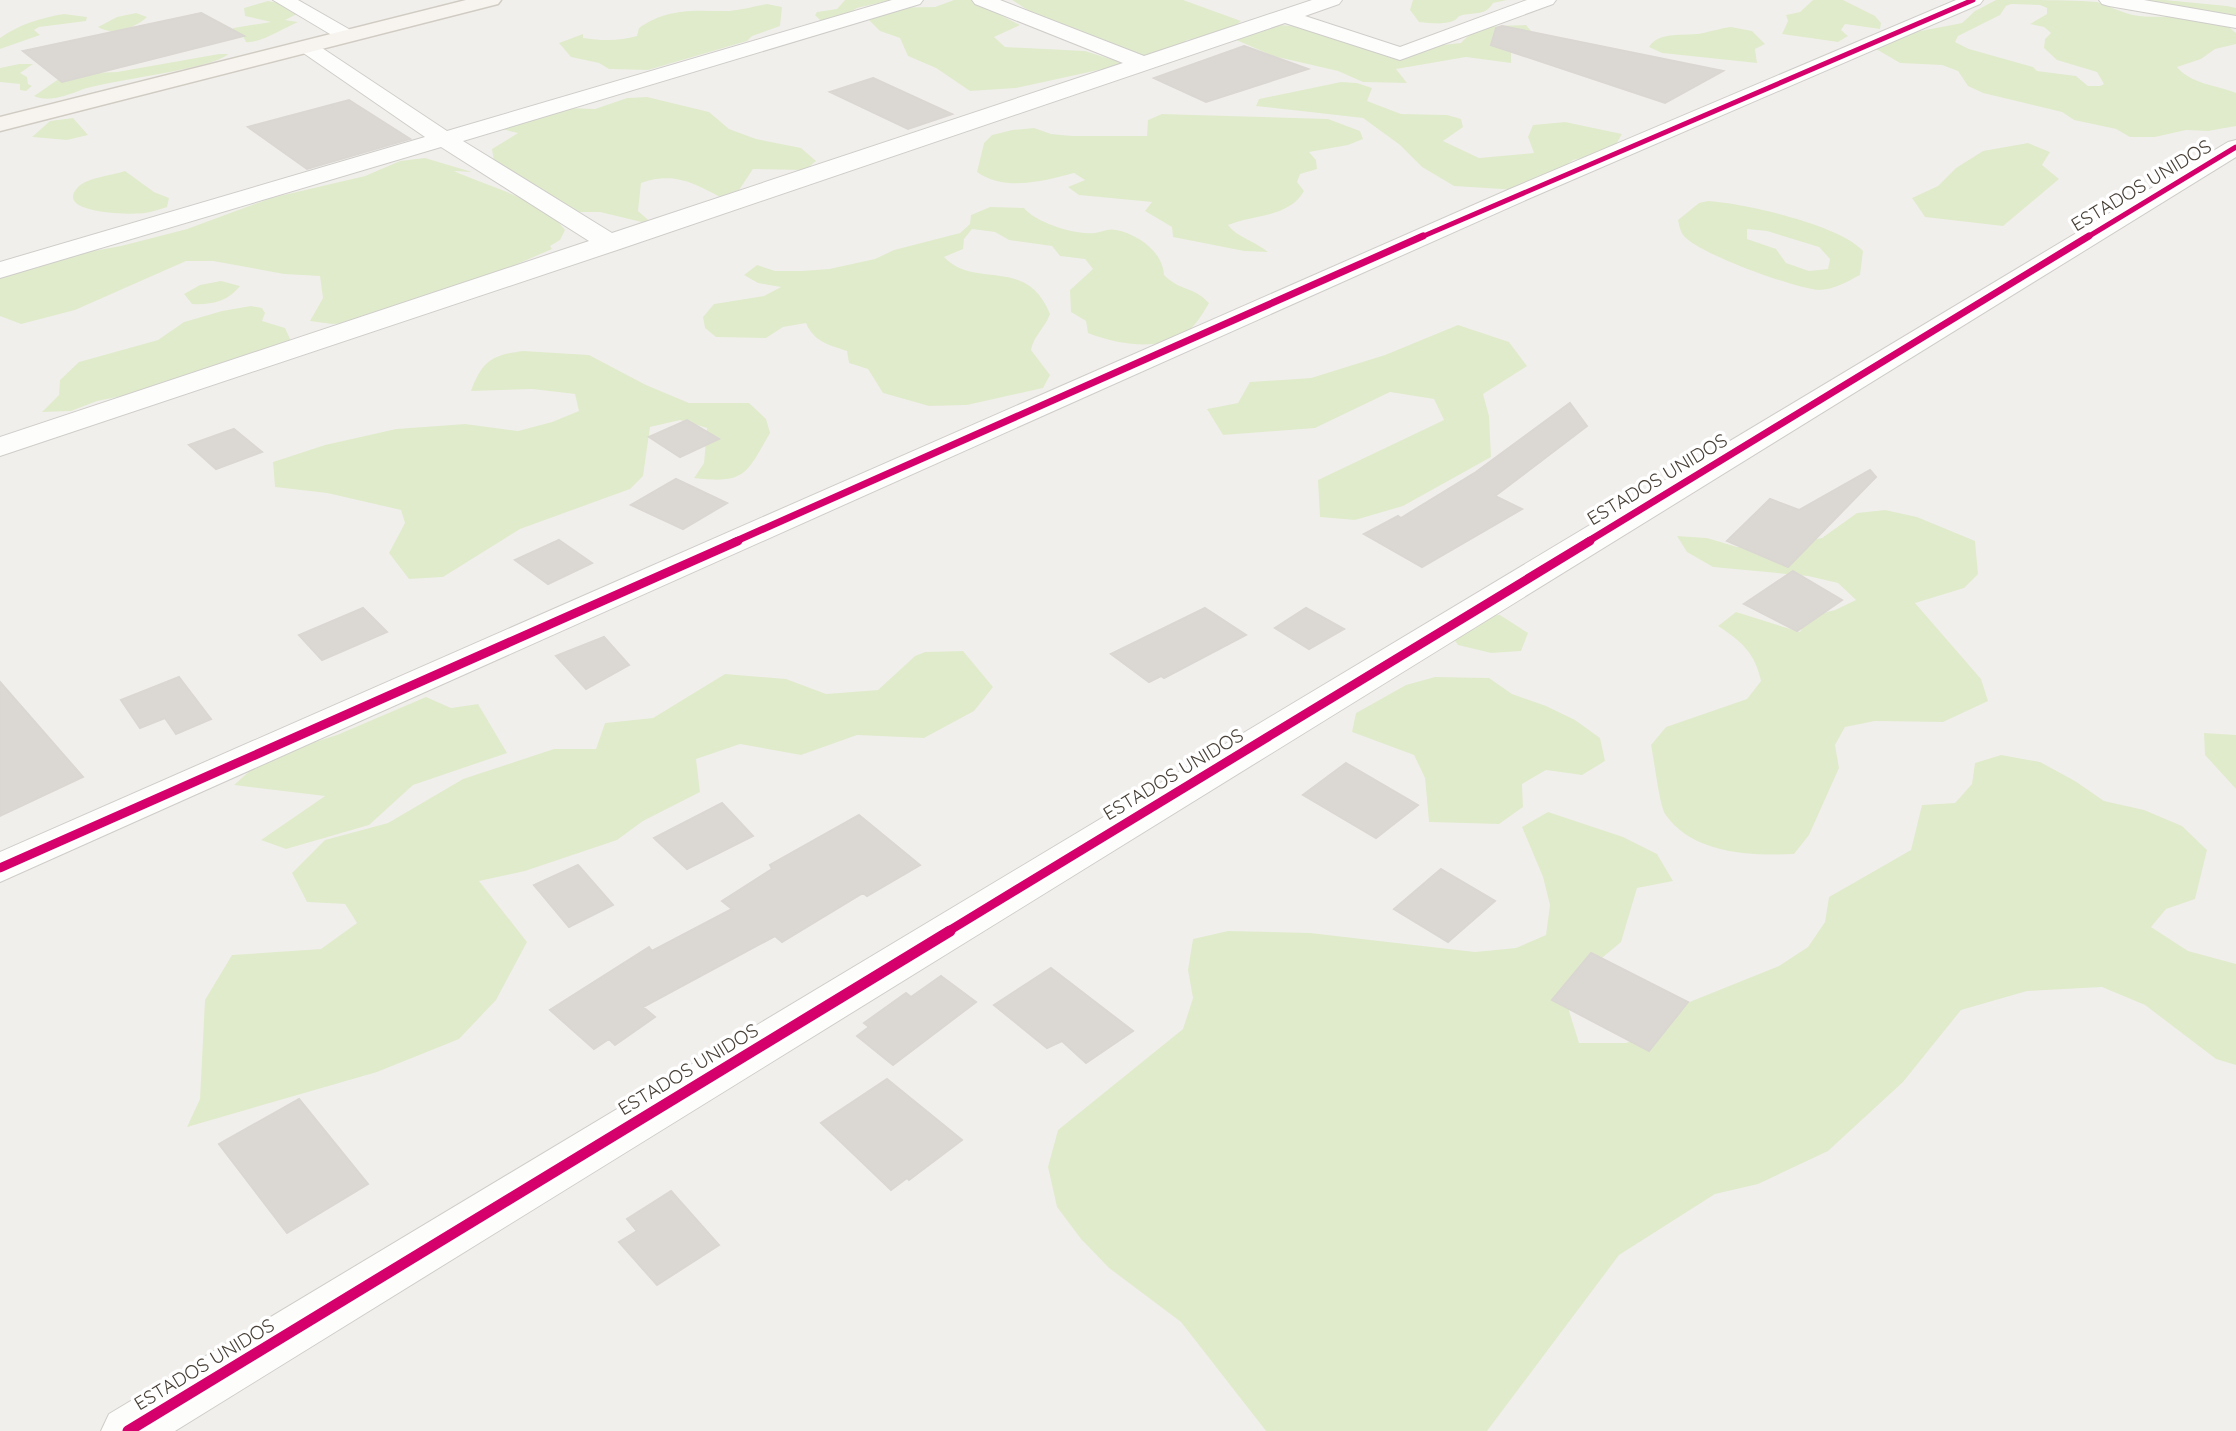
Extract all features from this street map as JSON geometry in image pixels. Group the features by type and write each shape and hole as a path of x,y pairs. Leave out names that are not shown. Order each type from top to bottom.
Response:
{"street":[{"path":"284,0 346,36"},
{"path":"0,124 491,0"},
{"path":"0,270 913,0"},
{"path":"982,0 1145,64"},
{"path":"0,447 1332,0"},
{"path":"1285,16 1400,54 1546,0"},
{"path":"0,868 1519,194 1973,0"},
{"path":"2109,0 2236,22"},
{"path":"306,46 444,139 611,244"},
{"name":"ESTADOS UNIDOS","path":"128,1431 2236,147"}],"green space":[{"path":"845,0 891,0 857,8 837,20 821,21 815,15 817,12 837,9"},
{"path":"954,0 971,0 1020,25 994,37 1005,47 1085,51 1126,64 1016,88 970,91 936,68 908,56 900,38 880,31 869,20 879,8 935,7"},
{"path":"1012,0 1183,0 1241,21 1227,32 1187,40 1169,53 1125,57 1043,20"},
{"path":"1413,0 1507,0 1493,3 1483,12 1436,23 1419,22 1410,10"},
{"path":"1813,0 1843,0 1875,16 1881,23 1880,29 1845,24 1841,30 1848,36 1838,42 1782,34 1788,21 1786,15 1800,12"},
{"path":"1996,0 2086,1 2097,2 2133,15 2200,18 2225,25 2236,33 2236,44 2215,49 2201,59 2177,67 2197,81 2236,93 2236,126 2208,131 2186,130 2155,137 2130,137 2116,129 2074,120 2062,112 1983,93 1968,86 1958,71 1942,65 1900,63 1876,49 1905,34 1962,23 1975,11","holes":["2040,5 2047,8 2047,14 2030,24 2044,27 2051,33 2045,39 2044,48 2057,60 2097,72 2104,84 2088,86 2076,76 2037,71 2033,67 1969,49 1955,42 1958,36 2000,15 2006,6"]},
{"path":"2123,0 2165,0 2227,6 2236,8 2236,18"},
{"path":"268,1 290,5 301,12 285,20 298,22 251,42 246,42 243,36 233,32 233,28 271,22 245,16 244,8"},
{"path":"767,4 782,7 780,26 752,36 747,41 648,70 609,69 599,63 571,57 559,43 583,34 583,38 604,40 637,36 639,28 672,13 729,11"},
{"path":"136,13 147,17 118,31 98,27 117,17"},
{"path":"64,14 87,17 86,21 39,27 34,30 40,35 0,49 0,38 15,29"},
{"path":"1269,24 1303,27 1341,39 1415,55 1433,46 1461,43 1475,32 1490,27 1526,25 1532,32 1499,39 1511,47 1511,63 1466,57 1396,69 1407,83 1363,82 1338,71 1273,56 1234,39"},
{"path":"1731,27 1752,31 1765,44 1755,49 1757,63 1662,53 1649,47 1659,38 1666,36 1696,34"},
{"path":"228,54 203,65 95,86 57,97 45,99 34,96 66,74 117,72"},
{"path":"33,64 20,73 27,77 28,84 32,86 26,91 20,90 20,84 0,82 0,68"},
{"path":"1341,82 1372,88 1367,101 1401,114 1447,115 1461,119 1463,127 1443,141 1479,158 1534,153 1528,137 1533,125 1565,122 1622,134 1612,151 1573,160 1535,187 1517,190 1454,186 1422,167 1400,145 1363,118 1256,106 1259,99"},
{"path":"647,97 709,112 729,129 756,139 801,148 816,161 805,170 753,169 739,190 720,197 682,180 663,178 641,183 638,211 654,225 600,212 578,212 495,168 492,149 518,133 480,124 567,108 595,109 627,98"},
{"path":"1162,114 1328,119 1360,131 1363,139 1348,145 1309,152 1316,160 1317,169 1300,174 1297,182 1304,191 1297,200 1280,211 1228,225 1268,252 1244,251 1173,237 1172,227 1145,211 1152,202 1079,195 1068,187 1085,180 1074,173 1038,181 1012,183 1000,182 977,172 984,143 992,135 1034,128 1051,134 1072,136 1147,136 1148,120"},
{"path":"73,118 88,135 67,140 32,137 50,121"},
{"path":"2028,143 2050,152 2042,165 2059,179 2003,226 1925,217 1912,198 1938,186 1956,168 1983,151"},
{"path":"425,158 472,172 454,171 543,210 565,230 560,240 550,246 552,249 492,275 358,322 332,324 310,321 323,298 320,276 284,274 213,261 186,261 75,310 21,324 0,316 0,275 65,256 121,246 187,229 271,198 365,176 400,161"},
{"path":"125,171 154,192 169,198 167,207 145,213 126,214 97,211 76,203 73,196 82,184"},
{"path":"1708,201 1767,211 1834,232 1863,251 1860,275 1835,287 1819,290 1790,284 1726,260 1706,251 1681,232 1678,220 1699,203","holes":["1747,229 1767,231 1819,247 1830,259 1828,269 1809,271 1786,263 1776,249 1747,239"]},
{"path":"990,207 1024,208 1037,219 1077,232 1113,230 1133,235 1154,252 1163,267 1164,275 1176,284 1197,293 1209,303 1189,331 1169,341 1134,344 1099,337 1088,333 1086,321 1071,312 1070,290 1093,269 1085,259 1060,256 1052,246 1009,240 995,232 972,229 964,239 963,249 944,257 956,267 970,272 1014,279 1028,285 1040,296 1050,314 1031,350 1050,375 1043,388 967,405 929,406 883,393 868,369 849,363 847,351 818,339 806,323 783,327 766,338 716,337 705,328 703,317 714,304 764,296 781,287 758,283 744,275 757,265 775,271 801,271 829,269 875,259 894,250 960,233 970,224 971,215"},
{"path":"221,281 240,286 230,296 205,304 192,304 184,294 200,285"},
{"path":"251,306 262,308 265,313 262,321 285,328 291,341 71,411 42,412 59,395 60,380 79,362 158,340 184,322"},
{"path":"1458,325 1509,342 1527,366 1483,394 1489,416 1491,457 1403,506 1355,520 1320,517 1318,480 1444,420 1434,399 1390,392 1315,428 1223,435 1207,409 1238,403 1250,382 1311,378 1385,355"},
{"path":"523,351 589,355 646,385 689,403 749,403 766,419 770,433 755,459 742,474 711,480 694,478 704,463 707,428 680,420 650,427 643,476 630,489 520,529 443,577 409,579 389,553 405,523 401,510 327,493 275,487 273,462 325,445 396,429 465,424 518,431 579,411 575,394 532,389 471,391 479,373 490,361"},
{"path":"1885,510 1917,517 1975,541 1978,574 1964,588 1915,603 1981,679 1988,701 1943,722 1875,721 1845,727 1835,745 1839,768 1809,835 1794,854 1741,853 1706,845 1690,837 1665,814 1651,745 1666,727 1747,699 1761,681 1751,655 1734,637 1718,626 1736,612 1800,632 1808,617 1835,610 1856,600 1838,583 1808,576 1713,567 1687,552 1677,536 1707,538 1737,547 1769,547 1822,538 1857,513"},
{"path":"1500,615 1528,633 1521,651 1491,653 1458,645 1445,627 1467,616"},
{"path":"963,651 993,687 974,711 924,738 857,735 801,755 740,744 696,759 700,792 643,821 617,840 525,871 479,881 527,942 496,1000 459,1039 377,1072 187,1127 200,1099 205,1000 232,955 321,949 357,923 345,904 307,902 292,873 325,840 388,823 463,779 554,749 596,749 605,723 653,718 725,674 786,679 826,694 878,690 915,656 925,652"},
{"path":"1435,677 1489,678 1512,694 1575,720 1600,738 1605,761 1582,775 1546,770 1522,784 1523,807 1499,824 1429,822 1425,778 1414,755 1352,732 1356,713 1406,685"},
{"path":"426,697 451,708 478,704 507,753 413,785 369,825 286,849 261,840 325,796 234,785 264,758 337,735"},
{"path":"2204,733 2236,735 2236,789 2205,755"},
{"path":"2001,755 2040,762 2104,801 2144,810 2182,826 2207,850 2195,899 2166,909 2151,927 2188,951 2236,964 2236,1065 2216,1059 2145,1005 2102,987 2027,991 1961,1010 1903,1082 1828,1151 1758,1184 1715,1194 1619,1255 1487,1431 1266,1431 1181,1322 1109,1268 1081,1239 1057,1207 1048,1167 1058,1130 1183,1029 1193,998 1188,970 1193,939 1228,931 1310,933 1475,952 1516,948 1546,935 1550,905 1543,877 1522,827 1548,812 1623,837 1657,854 1673,881 1637,888 1621,942 1572,983 1569,1011 1579,1043 1626,1043 1659,1028 1682,1005 1779,966 1808,947 1825,922 1829,897 1911,850 1922,805 1955,803 1972,784 1975,763"}],"building":[{"path":"201,13 244,36 62,82 23,51"},
{"path":"1502,26 1723,71 1665,103 1491,45 1496,28"},
{"path":"1244,46 1308,69 1206,102 1154,78"},
{"path":"873,78 952,114 908,129 830,92"},
{"path":"349,100 410,139 307,169 248,127"},
{"path":"1570,403 1587,426 1495,496 1522,509 1422,567 1364,534 1398,516 1401,518 1476,472"},
{"path":"687,420 719,439 680,457 649,437"},
{"path":"234,429 262,452 216,469 189,445"},
{"path":"1870,470 1876,477 1788,567 1727,541 1770,499 1799,510"},
{"path":"676,479 727,503 683,529 631,505"},
{"path":"559,540 592,563 548,584 515,560"},
{"path":"1793,571 1842,600 1797,631 1744,604"},
{"path":"363,608 387,632 322,660 299,635"},
{"path":"1205,608 1246,635 1164,678 1161,676 1149,682 1111,654"},
{"path":"1306,608 1344,629 1309,649 1275,628"},
{"path":"604,637 629,665 586,689 556,656"},
{"path":"179,677 211,719 176,734 165,718 140,728 121,700"},
{"path":"0,682 83,777 0,816"},
{"path":"1346,763 1418,805 1376,838 1303,795"},
{"path":"722,803 753,836 687,869 654,838"},
{"path":"859,815 920,865 867,896 863,893 782,942 775,936 643,1007 655,1017 615,1045 609,1039 594,1049 550,1010 649,947 652,951 732,909 722,901 772,869 770,865"},
{"path":"578,865 613,905 569,927 534,885"},
{"path":"1441,869 1495,901 1448,942 1394,909"},
{"path":"1591,953 1688,1002 1649,1051 1552,1000"},
{"path":"1051,968 1133,1031 1086,1063 1062,1041 1047,1048 994,1005"},
{"path":"941,976 976,1002 893,1065 857,1036 869,1027 864,1023 906,993 911,997"},
{"path":"887,1079 962,1140 909,1180 907,1178 891,1190 821,1123"},
{"path":"299,1099 368,1184 287,1233 219,1144"},
{"path":"671,1191 719,1245 657,1285 619,1242 637,1231 627,1219"}],"cycle path":[{"path":"0,868 1519,194 1973,0"},
{"path":"128,1431 2236,147"}]}
